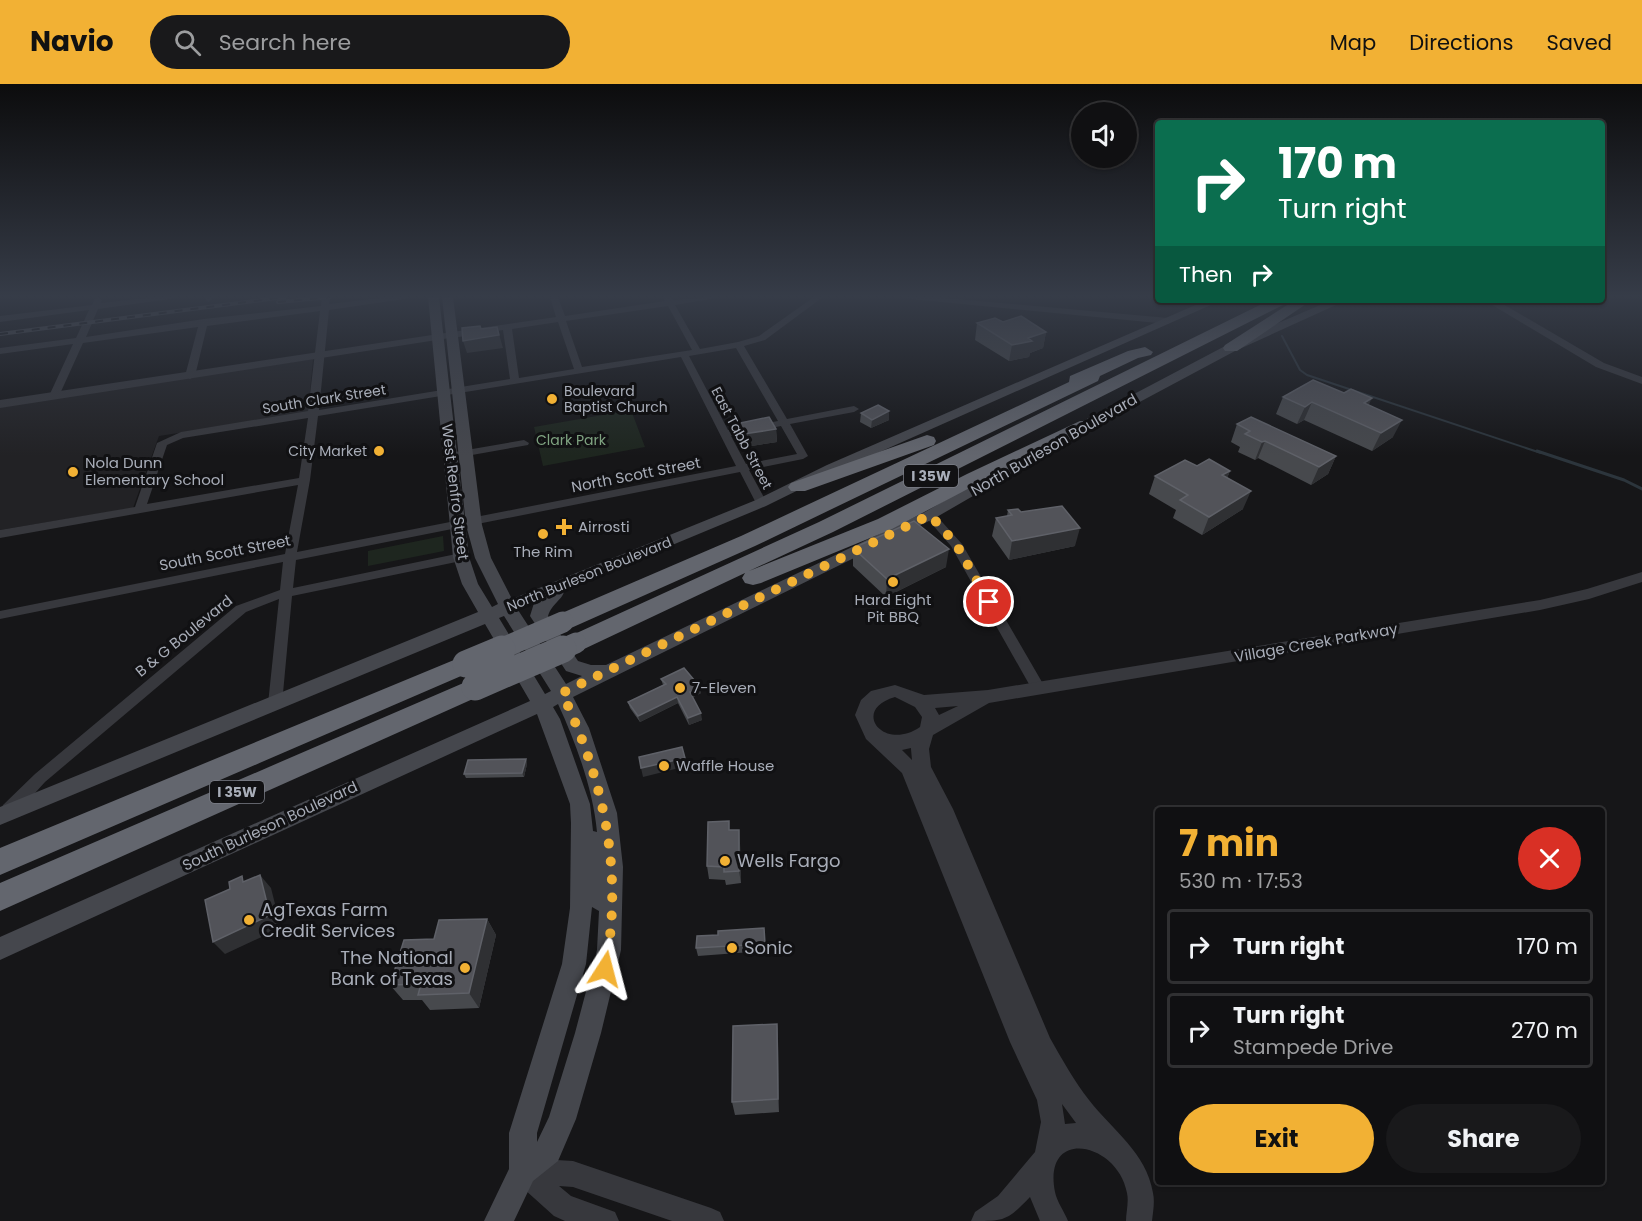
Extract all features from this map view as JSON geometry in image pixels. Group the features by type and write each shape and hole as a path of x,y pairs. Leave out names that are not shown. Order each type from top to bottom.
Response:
{"highway":[{"name":"I 35W","path":"0,897 470,676 563,622 748,541 1149,350"},
{"name":"I 35W","path":"0,862 470,676 576,643 826,527 1181,350"},
{"path":"798,487 934,438 1063,386 1123,358 1145,352"},
{"path":"576,643 841,544 1086,425"}],"main road":[{"name":"West Renfro Street","path":"444,350 442,393 460,557 470,584 488,615 552,699"},
{"path":"448,350 458,391 474,520 483,558 509,607 552,699 585,744 606,813 612,867 609,950 601,988 562,1119 548,1151 523,1172 500,1221"},
{"name":"North Burleson Boulevard","path":"488,615 798,487 832,468 1102,350"},
{"name":"North Burleson Boulevard","path":"552,699 930,515 1086,425 1227,350"},
{"path":"570,582 543,603 539,616 572,666 591,672 608,671"},
{"path":"3,815 488,615"},
{"path":"523,1172 523,1133 574,964 581,908 580,804 557,734 552,699"},
{"name":"South Burleson Boulevard","path":"0,949 552,699"},
{"path":"580,804 589,813 594,837 597,895 602,902 612,902"}],"street":[{"path":"54,396 76,350"},
{"path":"190,376 197,350"},
{"path":"275,704 290,557 305,480 321,350"},
{"path":"0,404 352,350"},
{"path":"510,350 515,381"},
{"path":"572,350 579,371"},
{"name":"South Clark Street","path":"138,511 162,443 181,435 704,350"},
{"path":"742,350 784,421"},
{"path":"1574,350 1600,365 1642,381"},
{"name":"East Tabb Street","path":"683,354 760,503"},
{"path":"724,434 854,409"},
{"name":"North Scott Street","path":"457,524 803,456 784,421"},
{"path":"449,456 524,443"},
{"path":"0,534 305,480"},
{"path":"930,515 956,544 1039,689"},
{"name":"South Scott Street","path":"0,615 457,524"},
{"name":"B & G Boulevard","path":"3,815 40,778 220,625 251,604 286,593 460,557"},
{"name":"Village Creek Parkway","path":"988,697 925,731 912,741 902,743 881,739 872,734 863,718 864,710 875,696 884,692 905,692 923,702 988,697 1540,605 1589,594 1642,577"},
{"path":"923,702 930,716 920,749 922,767 943,809 1042,1046 1061,1081 1081,1110 1133,1168 1141,1187 1143,1207 1139,1221"},
{"path":"872,734 910,769 1022,1042 1050,1098 1053,1122 1040,1177 1042,1194 1055,1221"},
{"path":"984,1221 1007,1205 1051,1147 1062,1138 1076,1134 1099,1138 1121,1152"},
{"path":"523,1172 563,1207 606,1221"},
{"path":"523,1172 573,1174 711,1221"}],"shaded area":[{"name":"Nola Dunn Elementary School","path":"313,359 308,413 159,436 133,508 0,530 0,406"}],"green space":[{"name":"Clark Park","path":"631,410 645,447 543,466 534,427"},
{"path":"443,536 444,551 368,566 368,551"}],"building":[{"path":"1313,380 1344,393 1351,389 1372,398 1364,403 1402,420 1381,433 1312,402 1305,407 1283,397"},
{"path":"878,405 889,411 872,420 861,413"},
{"path":"769,417 776,429 744,434 740,423"},
{"path":"1251,417 1336,456 1319,467 1265,441 1262,442 1245,434 1250,431 1237,424"},
{"path":"1209,459 1230,471 1222,475 1251,491 1209,517 1180,500 1188,495 1155,476 1185,460 1197,466"},
{"path":"1062,506 1080,528 1012,541 996,518 1012,515 1008,510 1018,509 1021,512"},
{"path":"914,521 949,549 887,579 853,548"},
{"path":"684,668 700,687 690,692 701,713 688,718 677,697 638,716 628,702 666,684 661,679"},
{"path":"682,747 685,758 641,768 639,757"},
{"path":"526,759 522,773 464,774 468,760"},
{"name":"Wells Fargo","path":"729,821 729,830 739,830 739,871 724,872 724,867 707,866 708,822"},
{"path":"260,875 270,915 213,942 205,900 230,889 229,882 242,876 243,882"},
{"path":"487,919 469,993 418,995 421,984 390,985 404,940 434,939 439,920"},
{"path":"764,928 765,944 696,948 697,936 718,935 718,931"},
{"path":"777,1024 778,1099 732,1102 733,1026"}],"waterway":[{"path":"1289,350 1300,370 1307,375 1541,453"},
{"path":"1537,451 1624,480 1642,489"}],"place":[{"name":"Boulevard Baptist Church","path":"552,399"},
{"name":"City Market","path":"379,451"},
{"name":"Nola Dunn Elementary School","path":"73,472"},
{"name":"Airrosti","path":"564,527"},
{"name":"The Rim","path":"543,534"},
{"name":"Hard Eight Pit BBQ","path":"893,582"},
{"name":"7-Eleven","path":"680,688"},
{"name":"Waffle House","path":"664,766"},
{"name":"Wells Fargo","path":"725,861"},
{"name":"AgTexas Farm Credit Services","path":"249,920"},
{"name":"Sonic","path":"732,948"},
{"name":"The National Bank of Texas","path":"465,968"}],"route":[{"path":"605,969 609,950 612,902 612,867 606,813 585,744 562,693 930,515 956,544 989,602"}]}
